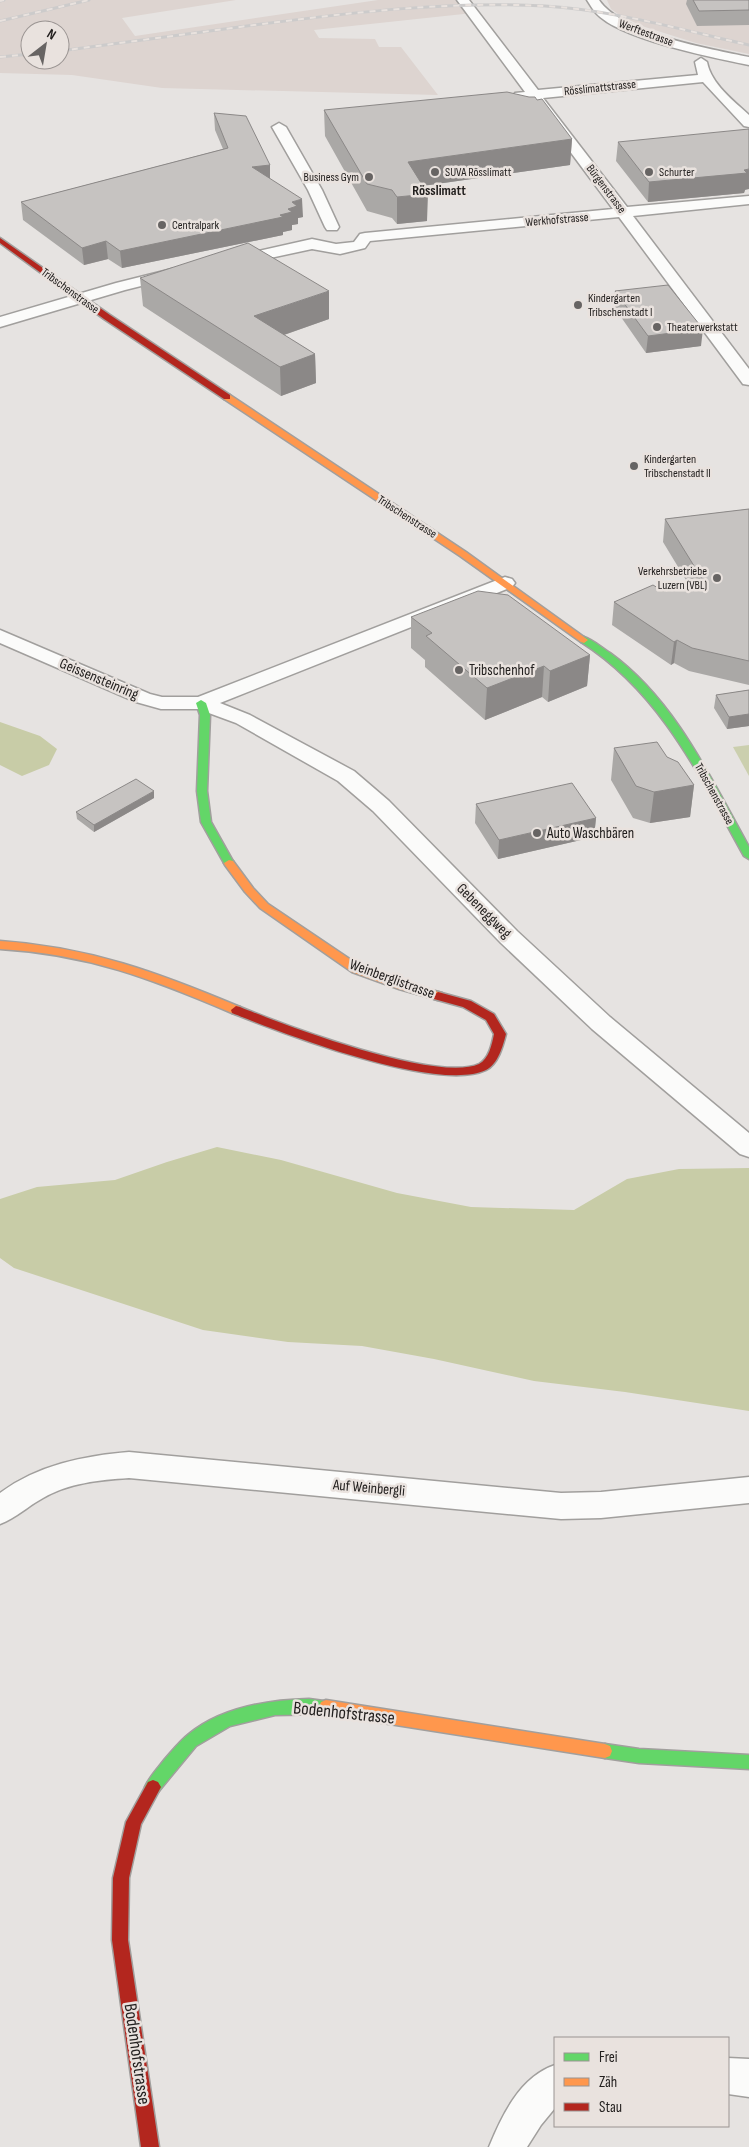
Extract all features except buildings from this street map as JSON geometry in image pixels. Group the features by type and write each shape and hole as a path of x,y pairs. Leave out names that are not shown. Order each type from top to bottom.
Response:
{"street":[{"name":"Bürgenstrasse","path":"463,0 749,380"},
{"name":"Werftestrasse","path":"593,0 596,8 613,21 658,38 709,53 749,61"},
{"path":"709,53 704,56 700,65 705,78 749,123"},
{"name":"Rösslimattstrasse","path":"510,97 705,78"},
{"path":"279,127 315,190 332,227 315,234 313,237 317,244"},
{"name":"Werkhofstrasse","path":"332,227 356,231 624,213 749,200"},
{"name":"Werkhofstrasse","path":"216,264 317,244 329,248 345,249 360,245 356,231"},
{"name":"Tribschenstrasse","path":"1,243 80,298 505,582 616,662 655,702 687,746 749,856"},
{"path":"0,322 121,286 188,270"},
{"path":"202,703 505,582"},
{"name":"Geissensteinring","path":"0,636 143,698 161,703 202,703"},
{"name":"Weinberglistrasse","path":"0,945 56,948 142,971 277,1026 347,1048 429,1070 458,1072 482,1068 496,1052 500,1034 490,1017 467,1004 403,986 356,969 264,906 249,890 226,858 206,822 202,791 206,715 202,703"},
{"name":"Gebeneggweg","path":"202,703 243,719 304,751 346,776 381,806 509,937 601,1023 749,1147"},
{"name":"Auf Weinbergli","path":"0,1511 32,1487 54,1478 87,1468 129,1465 561,1506 601,1505 749,1490"},
{"name":"Bodenhofstrasse","path":"150,2147 120,1940 121,1878 134,1822 157,1780 195,1738 232,1717 281,1706 324,1707 639,1756 749,1762"},
{"path":"729,2076 749,2078"},
{"path":"508,2147 524,2115 542,2094 554,2084"}],"shaded area":[{"path":"0,0 236,0 122,18 135,36 378,0 459,0 473,13 314,30 319,38 375,39 379,47 401,47 438,95 162,88 72,75 0,73"},
{"path":"607,0 749,0 749,54 696,43 645,27 622,17 611,9"}],"green space":[{"path":"0,722 40,736 57,749 49,765 22,776 0,765"},
{"path":"749,745 749,776 733,747"},
{"path":"217,1147 281,1160 397,1193 471,1207 574,1210 627,1179 679,1169 749,1168 749,1411 625,1392 534,1381 434,1359 362,1346 288,1342 203,1330 14,1268 0,1258 0,1199 37,1187 115,1180"}],"railway":[{"path":"0,1 4,0"},
{"path":"0,21 89,0"},
{"path":"70,50 333,15 438,6 474,5 571,8 648,21 749,45"},
{"path":"0,57 20,55"}],"traffic: fast":[{"path":"584,640 616,662 657,704 691,753 749,856"},
{"path":"201,703 205,715 202,791 206,822 229,863"},
{"path":"153,1787 191,1741 226,1721 242,1715 275,1708 292,1706 326,1707"},
{"path":"605,1751 639,1756 749,1762"}],"traffic: slow":[{"path":"227,397 463,554 584,640"},
{"path":"229,863 249,890 264,906 356,969 438,996"},
{"path":"0,945 63,951 92,958 150,975 236,1010"},
{"path":"326,1707 605,1751"}],"traffic: jam":[{"path":"0,240 107,317 227,397"},
{"path":"236,1010 323,1042 399,1063 434,1070 462,1071 482,1067 492,1057 500,1034 490,1017 467,1004 438,996"},
{"path":"150,2147 120,1940 121,1878 134,1822 153,1787"}],"place":[{"name":"SUVA Rösslimatt","path":"435,172"},
{"name":"Schurter","path":"649,172"},
{"name":"Business Gym","path":"369,177"},
{"name":"Centralpark","path":"162,225"},
{"name":"Kindergarten Tribschenstadt I","path":"578,305"},
{"name":"Theaterwerkstatt","path":"657,327"},
{"name":"Kindergarten Tribschenstadt II","path":"634,466"},
{"name":"Verkehrsbetriebe Luzern (VBL)","path":"717,578"},
{"name":"Tribschenhof","path":"459,670"},
{"name":"Auto Waschbären","path":"537,833"}],"district":[{"name":"Rösslimatt","path":"439,190"}]}
